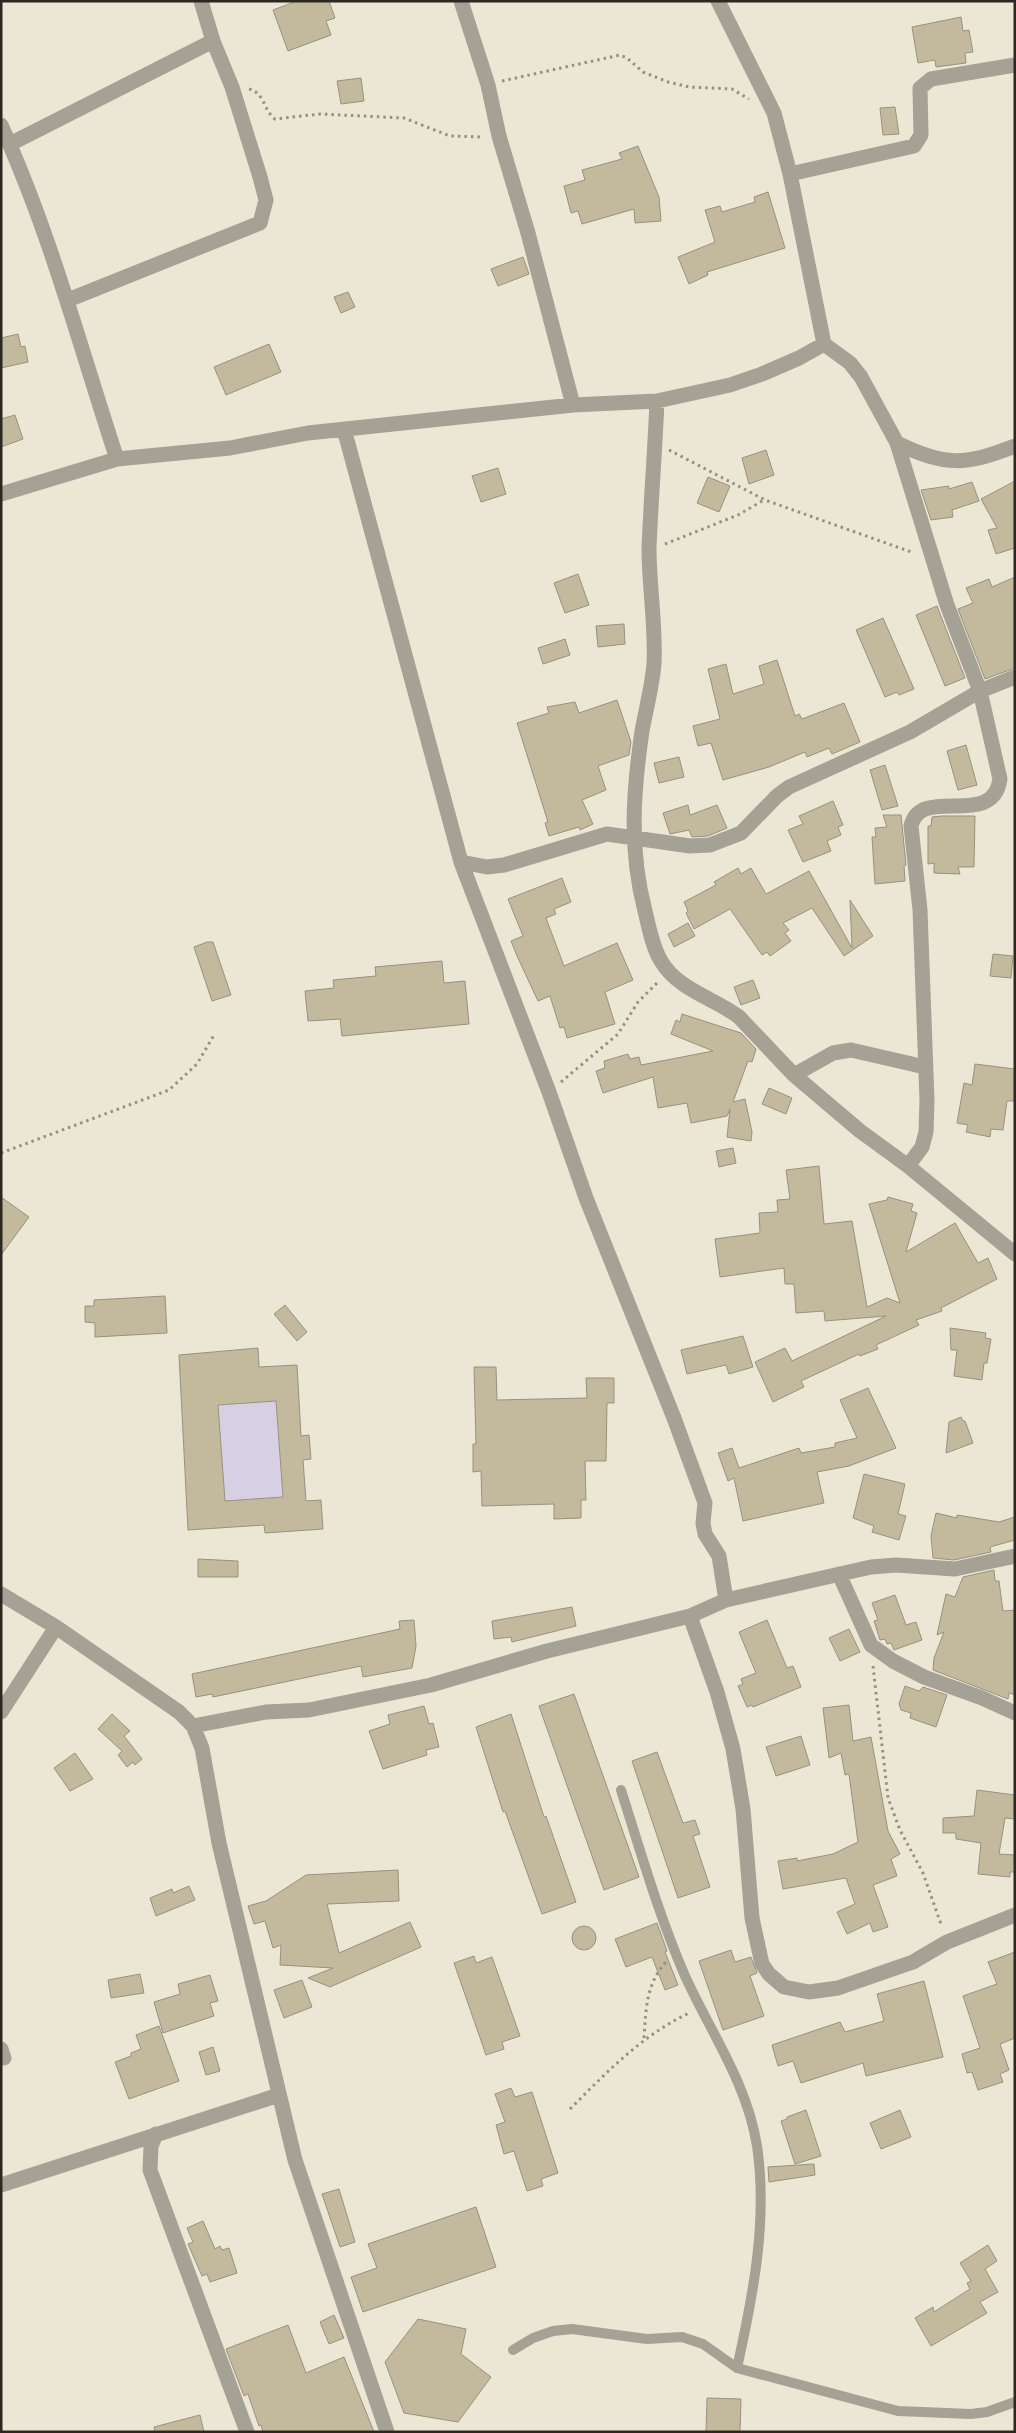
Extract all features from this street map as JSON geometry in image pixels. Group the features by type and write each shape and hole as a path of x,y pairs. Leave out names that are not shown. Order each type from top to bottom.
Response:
{"street":[{"path":"68,300 260,223 266,200 232,87 213,41 201,1"},
{"path":"461,1 488,85 499,136 528,233 574,405"},
{"path":"718,1 774,113 790,174 824,344 850,363 861,377 897,443 931,558 980,690 998,764 1000,779 998,792 991,800 975,804 923,809 914,816 911,826 920,910 927,1100 926,1132 922,1147 908,1166"},
{"path":"10,144 213,41"},
{"path":"790,174 914,146 921,135 920,88 925,83 931,79 1015,65"},
{"path":"1,125 10,144 68,300 86,364 117,459"},
{"path":"1,494 117,459 230,448 308,433 344,429 574,405 657,401 730,385 799,358 824,344"},
{"path":"657,401 649,549 655,640 654,667 638,762 632,839 639,888 651,934 660,959 670,975 709,1001 729,1009 740,1017 794,1075 860,1131 908,1166 1015,1254"},
{"path":"344,429 461,862 549,1092 586,1198 674,1418 705,1503 703,1523 705,1534 719,1556 726,1600"},
{"path":"897,443 922,456 964,462 984,458 1015,446"},
{"path":"461,862 487,867 504,865 598,835 618,835 632,839 690,846 710,845 729,839 750,827 777,796 789,787 910,732 980,690 1015,677"},
{"path":"794,1075 833,1053 850,1050 925,1067"},
{"path":"193,1726 266,1712 309,1710 431,1685 547,1650 690,1616 726,1600 871,1567 896,1565 955,1569 1015,1556"},
{"path":"839,1574 870,1645 893,1661 924,1677 982,1698 1015,1713"},
{"path":"1,1594 56,1627 179,1712 193,1726 202,1748 218,1843 295,2160 387,2432"},
{"path":"690,1616 718,1692 733,1749 742,1809 752,1918 762,1964 769,1974 784,1987 809,1992 838,1988 913,1962 947,1942 1015,1915"},
{"path":"1,1712 56,1627"},
{"path":"1,2185 279,2095"},
{"path":"156,2134 151,2146 150,2170 246,2432"}],"lane":[{"path":"621,1790 675,1952 700,2007 734,2070 748,2108 757,2146 760,2195 758,2251 749,2314 737,2368"},
{"path":"513,2350 553,2331 572,2329 647,2339 682,2338 703,2344 737,2368 898,2411 971,2414 987,2412 1015,2402"}],"path":[{"path":"488,85 557,67 620,55 627,58 642,72 654,78 689,87 732,89 774,113"},
{"path":"232,87 258,92 262,97 267,112 275,119 320,114 404,118 450,136 499,136"},
{"path":"655,442 765,500 931,558"},
{"path":"649,549 738,515 765,500"},
{"path":"549,1092 612,1039 652,987 670,975"},
{"path":"1,1153 169,1090 197,1064 214,1035"},
{"path":"870,1645 888,1798 900,1830 923,1873 947,1942"},
{"path":"644,2039 646,2002 651,1985 655,1975 675,1952"},
{"path":"570,2110 623,2055 644,2039 700,2007"}],"shaded area":[{"path":"276,1401 283,1497 225,1501 218,1405"}],"building":[{"path":"297,1 329,1 335,18 326,21 331,35 288,51 273,10"},
{"path":"961,17 963,31 969,30 973,52 965,53 966,63 936,67 935,60 918,63 912,27"},
{"path":"361,78 364,101 341,104 337,81"},
{"path":"895,107 899,134 883,135 880,108"},
{"path":"638,146 659,197 661,221 635,223 634,209 582,224 578,211 571,213 564,186 585,180 582,170 622,159 619,153"},
{"path":"768,192 785,248 707,272 708,275 689,284 678,257 715,242 705,210 720,206 722,212 755,202 754,197"},
{"path":"523,257 529,274 498,286 491,269"},
{"path":"348,292 355,307 341,313 334,297"},
{"path":"18,334 21,347 25,346 28,362 1,368 1,338"},
{"path":"269,344 281,372 226,395 214,367"},
{"path":"15,415 23,439 1,447 1,419"},
{"path":"766,450 774,475 749,484 742,458"},
{"path":"498,468 506,494 481,502 472,476"},
{"path":"708,477 730,486 719,512 697,503"},
{"path":"1015,481 1015,548 996,554 988,530 997,528 981,499"},
{"path":"972,482 979,501 952,510 953,517 931,520 921,490 949,486 949,489"},
{"path":"578,574 589,605 565,613 554,583"},
{"path":"1015,577 1015,668 985,679 958,609 973,603 966,588 989,579 992,587"},
{"path":"937,606 965,678 945,686 916,615"},
{"path":"883,618 914,689 899,695 897,692 885,697 856,630"},
{"path":"624,624 625,644 598,647 596,626"},
{"path":"565,639 570,655 543,664 538,648"},
{"path":"777,660 795,716 799,714 802,719 844,703 860,742 832,754 829,748 807,757 805,752 769,767 723,780 711,743 698,746 693,726 720,719 708,669 726,664 733,694 764,684 759,666"},
{"path":"617,700 631,742 629,755 598,766 606,790 582,800 593,824 580,830 579,827 549,836 545,823 548,822 517,723 549,713 547,707 575,702 579,713"},
{"path":"966,745 977,785 958,790 947,751"},
{"path":"679,757 684,777 659,783 654,763"},
{"path":"885,765 898,806 882,810 870,770"},
{"path":"833,801 843,825 838,827 841,835 827,841 831,851 803,862 788,830 803,824 799,816"},
{"path":"688,805 690,815 717,805 727,828 708,836 692,837 689,830 670,834 663,813"},
{"path":"883,815 901,815 906,865 904,866 905,881 875,884 872,837 876,837 875,828 887,827"},
{"path":"975,816 974,867 958,867 960,874 934,873 934,863 928,864 928,826 931,826 932,817"},
{"path":"738,868 741,874 751,868 766,894 809,871 852,948 850,900 873,936 844,956 812,908 783,923 789,930 785,933 791,941 770,956 767,952 762,955 730,909 694,929 686,913 688,911 684,902 716,885 714,882"},
{"path":"562,878 571,902 554,909 556,914 546,918 564,966 617,943 633,980 605,992 615,1024 567,1038 564,1027 560,1028 550,996 538,1001 517,956 511,941 523,936 508,899"},
{"path":"688,923 695,936 674,947 668,934"},
{"path":"207,942 213,942 231,995 212,1001 194,947"},
{"path":"993,954 1013,956 1011,978 990,976"},
{"path":"442,961 444,983 465,981 469,1024 342,1036 340,1019 308,1021 305,991 334,988 333,980 376,976 375,967"},
{"path":"753,980 760,998 741,1005 734,987"},
{"path":"682,1014 741,1033 756,1049 752,1062 748,1061 733,1102 745,1099 752,1132 751,1141 727,1137 730,1109 727,1116 691,1123 687,1103 658,1108 653,1077 603,1093 596,1071 605,1068 604,1061 628,1054 630,1059 639,1057 641,1065 713,1051 671,1034 676,1020 680,1022"},
{"path":"975,1064 1015,1069 1015,1101 1007,1101 1003,1130 991,1129 990,1137 966,1132 968,1125 957,1123 964,1083 972,1085"},
{"path":"769,1088 792,1098 786,1114 762,1104"},
{"path":"733,1148 736,1163 719,1167 716,1151"},
{"path":"819,1166 824,1224 852,1221 867,1307 887,1298 900,1303 869,1204 887,1200 888,1197 913,1204 911,1211 917,1213 906,1252 955,1223 978,1263 988,1258 997,1279 941,1308 942,1311 916,1320 919,1325 876,1345 878,1349 860,1356 859,1354 801,1381 804,1387 773,1402 755,1362 785,1348 792,1361 886,1316 825,1321 824,1311 796,1313 794,1284 785,1284 784,1268 720,1277 715,1239 760,1233 759,1213 778,1212 777,1200 790,1199 786,1170"},
{"path":"1,1197 29,1217 1,1255"},
{"path":"165,1296 167,1333 95,1337 95,1323 85,1322 85,1306 94,1306 94,1300"},
{"path":"285,1305 307,1332 297,1341 274,1314"},
{"path":"950,1328 986,1333 985,1338 991,1339 987,1363 984,1363 982,1380 954,1376 957,1350 951,1350"},
{"path":"743,1336 753,1367 729,1374 726,1365 687,1374 681,1350"},
{"path":"258,1348 259,1367 297,1365 301,1436 309,1435 311,1459 303,1460 306,1501 321,1500 323,1529 265,1533 264,1525 188,1530 179,1355","holes":["276,1401 283,1497 225,1501 218,1405"]},
{"path":"474,1367 496,1367 497,1400 587,1398 586,1378 614,1378 614,1403 607,1403 606,1461 585,1461 586,1500 581,1500 581,1518 554,1519 554,1504 482,1506 481,1471 473,1472 473,1444 476,1444"},
{"path":"868,1388 896,1448 849,1466 817,1472 824,1503 743,1521 734,1478 728,1481 718,1453 732,1448 739,1468 799,1448 801,1453 835,1447 835,1443 857,1438 840,1400"},
{"path":"961,1417 965,1421 973,1443 946,1453 949,1422"},
{"path":"864,1474 905,1484 898,1514 906,1516 899,1540 872,1532 874,1526 853,1518"},
{"path":"936,1513 957,1518 957,1515 999,1522 1015,1517 1015,1540 990,1547 991,1552 954,1560 933,1558 931,1536"},
{"path":"198,1559 238,1561 238,1577 198,1577"},
{"path":"994,1570 995,1581 999,1581 1003,1611 1015,1610 1015,1695 1009,1693 1008,1699 933,1670 934,1658 944,1632 937,1635 946,1594 955,1597 963,1577"},
{"path":"895,1595 906,1625 916,1622 922,1640 894,1650 891,1643 887,1644 885,1639 880,1640 874,1621 878,1620 872,1603"},
{"path":"572,1607 576,1626 512,1642 511,1637 494,1639 492,1621"},
{"path":"414,1620 416,1646 412,1668 363,1677 361,1666 213,1697 212,1694 196,1697 192,1674 400,1629 399,1621"},
{"path":"767,1620 787,1668 793,1666 801,1687 753,1707 752,1705 747,1707 738,1686 743,1684 741,1679 756,1673 739,1632"},
{"path":"849,1629 860,1652 840,1661 829,1638"},
{"path":"905,1686 919,1691 923,1687 947,1695 936,1727 910,1718 911,1713 901,1710 899,1704"},
{"path":"574,1694 639,1877 604,1890 539,1706"},
{"path":"849,1705 853,1741 871,1737 888,1831 900,1854 891,1859 897,1876 873,1885 888,1927 873,1932 870,1923 847,1934 837,1912 855,1904 846,1878 783,1889 778,1861 797,1858 797,1861 833,1854 858,1842 849,1774 845,1775 841,1753 829,1758 823,1708"},
{"path":"424,1706 429,1724 433,1723 439,1747 426,1750 427,1755 383,1769 369,1731 390,1724 388,1715"},
{"path":"112,1714 130,1731 124,1736 142,1759 135,1765 133,1762 127,1767 118,1755 122,1751 98,1729"},
{"path":"511,1714 544,1817 546,1816 576,1902 542,1914 505,1811 503,1812 476,1727"},
{"path":"801,1736 810,1765 776,1776 766,1747"},
{"path":"657,1752 683,1823 695,1820 700,1834 693,1836 710,1887 678,1898 632,1761"},
{"path":"75,1753 93,1779 70,1791 54,1768"},
{"path":"977,1790 1015,1795 1015,1819 1005,1818 999,1854 1015,1855 1015,1872 1010,1872 1010,1877 978,1874 981,1843 956,1839 956,1833 943,1833 943,1818 974,1816"},
{"path":"398,1870 399,1901 327,1904 339,1953 410,1922 421,1947 330,1987 308,1978 333,1968 280,1965 281,1945 273,1948 265,1921 254,1924 248,1906 266,1901 306,1875"},
{"path":"189,1886 195,1900 156,1916 150,1898 172,1889 173,1893"},
{"path":"657,1923 667,1951 665,1952 678,1985 665,1990 652,1957 626,1967 615,1939"},
{"path":"584,1926 592,1930 596,1938 592,1946 584,1950 576,1946 572,1938 576,1930"},
{"path":"731,1950 735,1962 751,1957 757,1973 750,1976 764,2016 723,2030 699,1961"},
{"path":"1015,1952 1015,2038 1000,2044 1009,2070 1000,2074 1003,2082 978,2090 972,2072 967,2073 962,2054 980,2048 963,1996 997,1984 988,1962"},
{"path":"474,1956 476,1963 492,1957 520,2036 502,2042 504,2049 486,2055 454,1963"},
{"path":"140,1974 144,1993 111,1998 108,1980"},
{"path":"210,1975 218,2001 210,2003 214,2016 163,2033 154,2002 180,1994 178,1984"},
{"path":"302,1980 312,2007 284,2018 274,1990"},
{"path":"924,1981 943,2057 866,2076 863,2063 801,2083 793,2061 778,2066 772,2045 840,2022 845,2032 884,2021 877,1994"},
{"path":"159,2026 179,2081 129,2099 115,2062 131,2056 131,2053 141,2049 136,2035"},
{"path":"213,2047 220,2071 206,2075 199,2052"},
{"path":"511,2088 515,2097 532,2092 558,2173 541,2179 543,2186 527,2191 514,2151 504,2154 496,2125 505,2122 495,2094"},
{"path":"806,2110 821,2156 795,2164 781,2121"},
{"path":"900,2110 911,2137 881,2149 870,2123"},
{"path":"814,2164 815,2175 769,2182 768,2167"},
{"path":"339,2189 355,2242 340,2247 322,2194"},
{"path":"476,2207 496,2267 363,2312 351,2277 377,2268 368,2244"},
{"path":"203,2221 215,2249 220,2246 222,2250 229,2248 237,2273 210,2282 207,2274 202,2276 188,2244 193,2242 187,2228"},
{"path":"988,2245 997,2261 985,2269 998,2292 980,2302 987,2313 931,2346 915,2318 933,2307 934,2312 970,2289 967,2283 971,2281 960,2263"},
{"path":"334,2315 344,2338 329,2344 320,2322"},
{"path":"418,2319 466,2329 461,2354 491,2377 458,2422 404,2413 385,2362"},
{"path":"288,2325 306,2373 344,2357 374,2432 263,2432 261,2425 259,2426 248,2394 244,2396 226,2349"},
{"path":"707,2398 741,2399 740,2432 706,2432"},
{"path":"200,2415 204,2432 155,2432 154,2427"}]}
